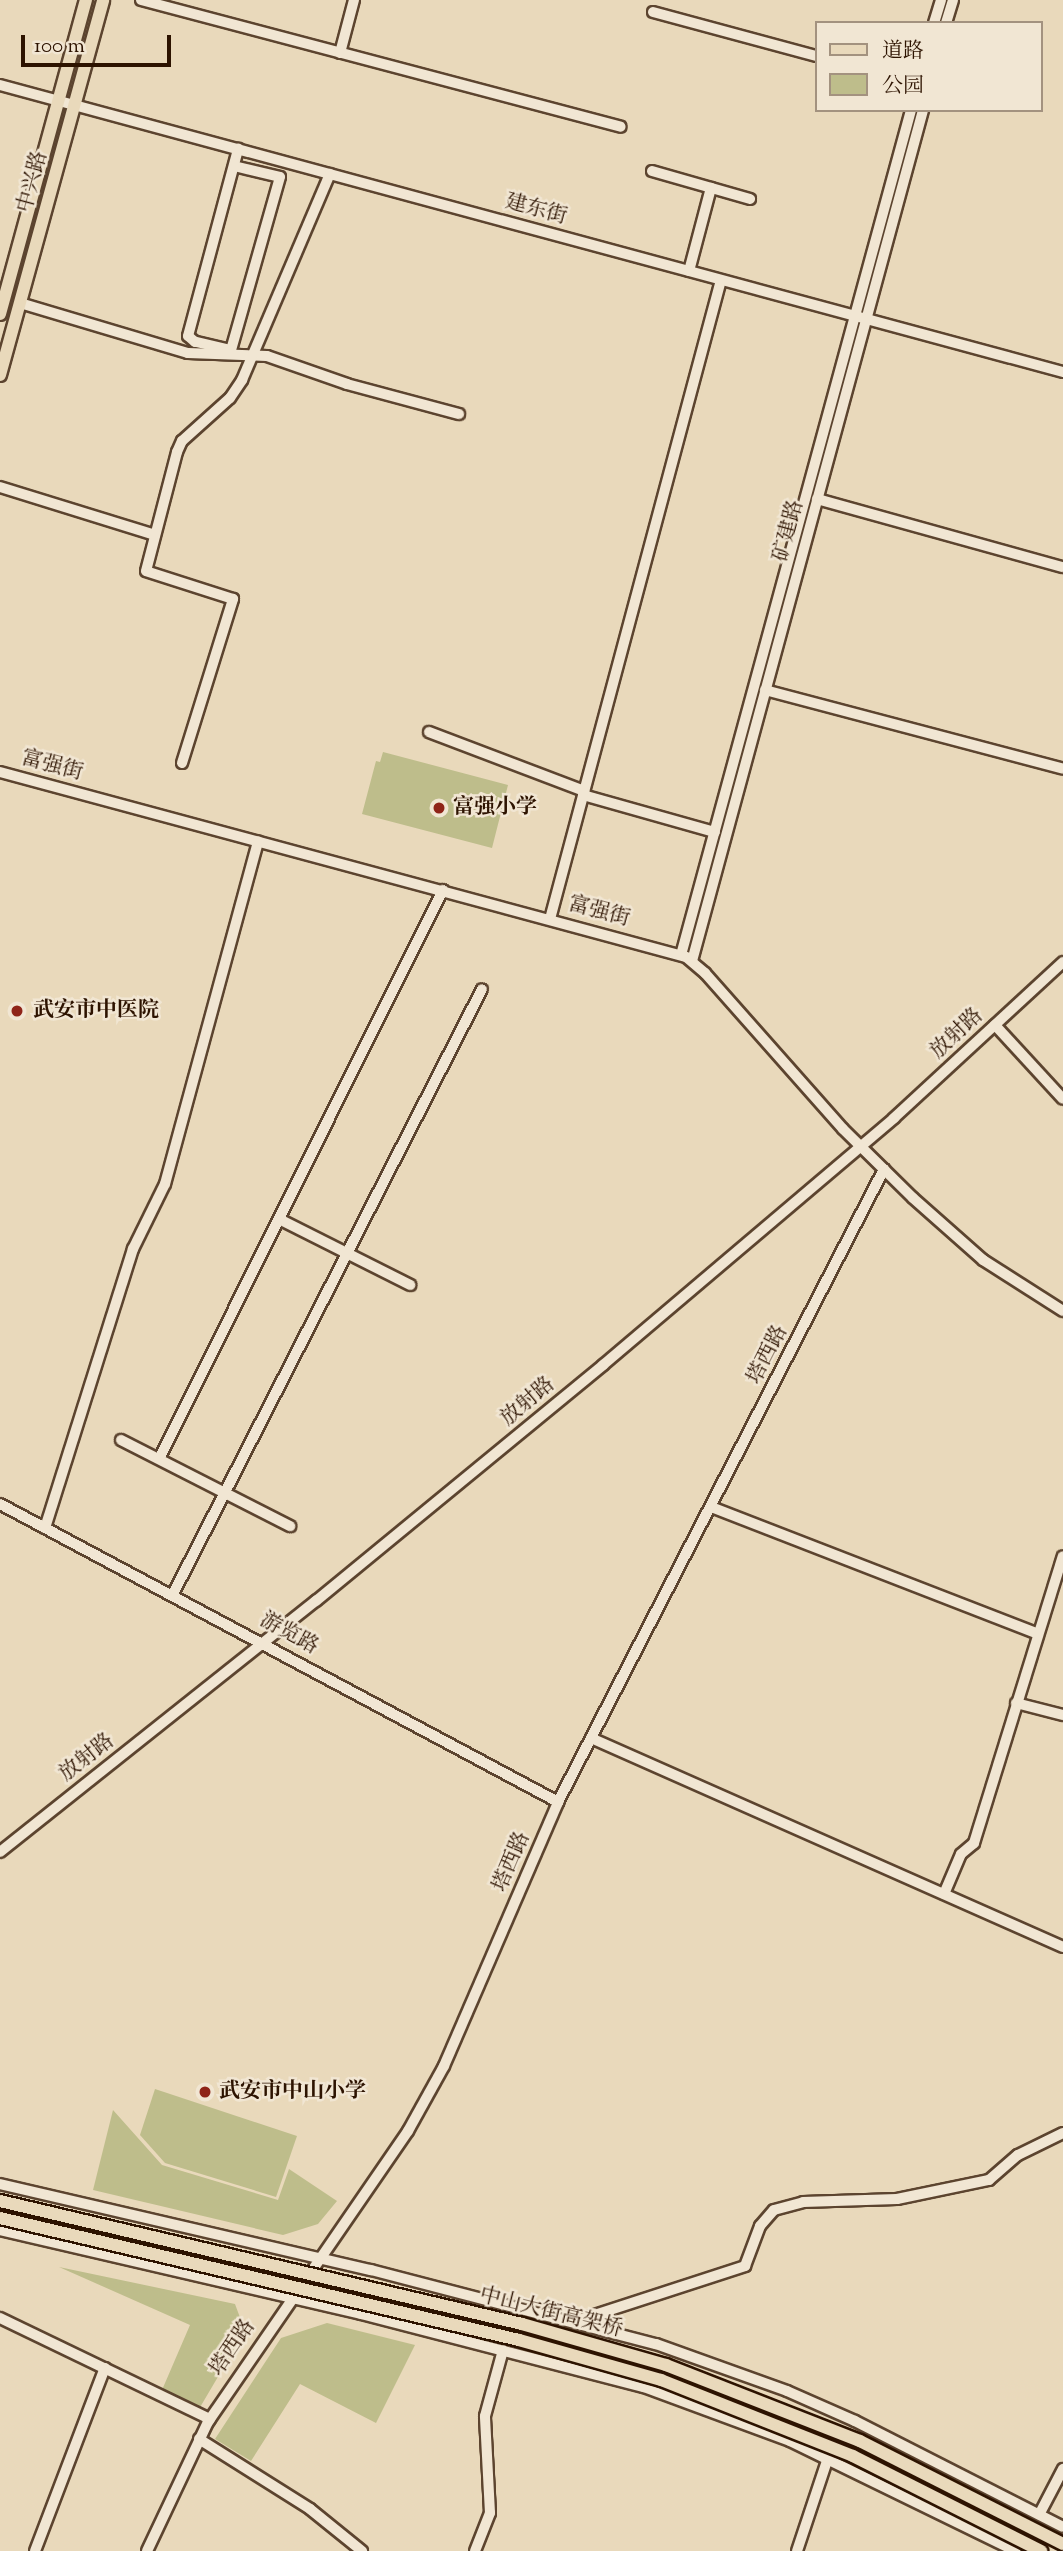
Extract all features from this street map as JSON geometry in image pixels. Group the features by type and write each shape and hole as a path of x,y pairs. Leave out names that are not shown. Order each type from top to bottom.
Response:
{"main road":[{"name":"中兴路","path":"0,314 86,0"},
{"name":"中兴路","path":"0,374 103,0"},
{"name":"中山大街高架桥","path":"0,2201 522,2324 666,2365 860,2441 1063,2544"},
{"name":"中山大街高架桥","path":"0,2218 519,2340 661,2381 853,2456 1041,2551"}],"street":[{"path":"141,0 620,127"},
{"path":"340,53 354,0"},
{"path":"935,21 941,0"},
{"path":"947,21 953,0"},
{"path":"653,12 814,55"},
{"name":"建东街","path":"0,85 1063,372"},
{"name":"矿建路","path":"681,956 910,112"},
{"name":"矿建路","path":"692,961 922,112"},
{"path":"234,166 280,177 232,350 195,342 188,336 238,149"},
{"path":"652,171 750,199"},
{"path":"182,762 233,599 146,571 155,535 182,441 230,398 305,241 330,174"},
{"path":"689,271 711,188"},
{"path":"550,919 721,280"},
{"path":"20,303 188,353 277,358 347,384 459,414"},
{"path":"0,487 155,535"},
{"path":"817,499 1063,567"},
{"path":"765,690 1063,769"},
{"path":"429,732 583,793 715,832"},
{"name":"富强街","path":"0,772 550,919 692,961 884,1169 983,1260 1063,1311"},
{"path":"45,1528 133,1249 164,1184 258,841"},
{"path":"159,1459 443,890"},
{"name":"放射路","path":"0,1852 264,1642 860,1146 1063,962"},
{"path":"173,1594 223,1491 482,989"},
{"path":"995,1025 1063,1099"},
{"name":"塔西路","path":"147,2551 210,2418 408,2131 444,2066 558,1802 884,1169"},
{"path":"279,1219 410,1285"},
{"path":"121,1440 290,1526"},
{"name":"游览路","path":"0,1504 264,1642 558,1802"},
{"path":"711,1507 1037,1633"},
{"path":"944,1894 961,1854 974,1843 1062,1558"},
{"path":"1016,1703 1063,1715"},
{"path":"591,1738 1063,1947"},
{"path":"572,2322 745,2266 761,2227 774,2210 803,2202 897,2199 989,2180 1018,2155 1063,2133"},
{"path":"0,2184 319,2258 656,2344 787,2391 1040,2513 1063,2528"},
{"path":"0,2230 292,2297 503,2350 674,2397 828,2458 1016,2551"},
{"path":"0,2318 210,2418"},
{"path":"475,2551 489,2513 485,2416 503,2350"},
{"path":"35,2551 105,2368"},
{"path":"199,2439 310,2509 362,2551"},
{"path":"797,2551 828,2458"},
{"path":"1040,2513 1063,2469"}],"green space":[{"path":"383,752 508,785 492,848 362,814 376,761 380,762"},
{"path":"155,2089 297,2136 276,2197 165,2163 140,2135"},
{"path":"113,2110 162,2165 278,2200 289,2169 337,2201 318,2224 283,2235 93,2190"},
{"path":"59,2267 235,2304 245,2331 199,2409 162,2390 190,2325"},
{"path":"327,2323 415,2345 376,2423 300,2384 251,2461 215,2439 281,2338"}],"place":[{"name":"富强小学","path":"439,808"},
{"name":"武安市中医院","path":"17,1011"},
{"name":"武安市中山小学","path":"205,2092"}]}
